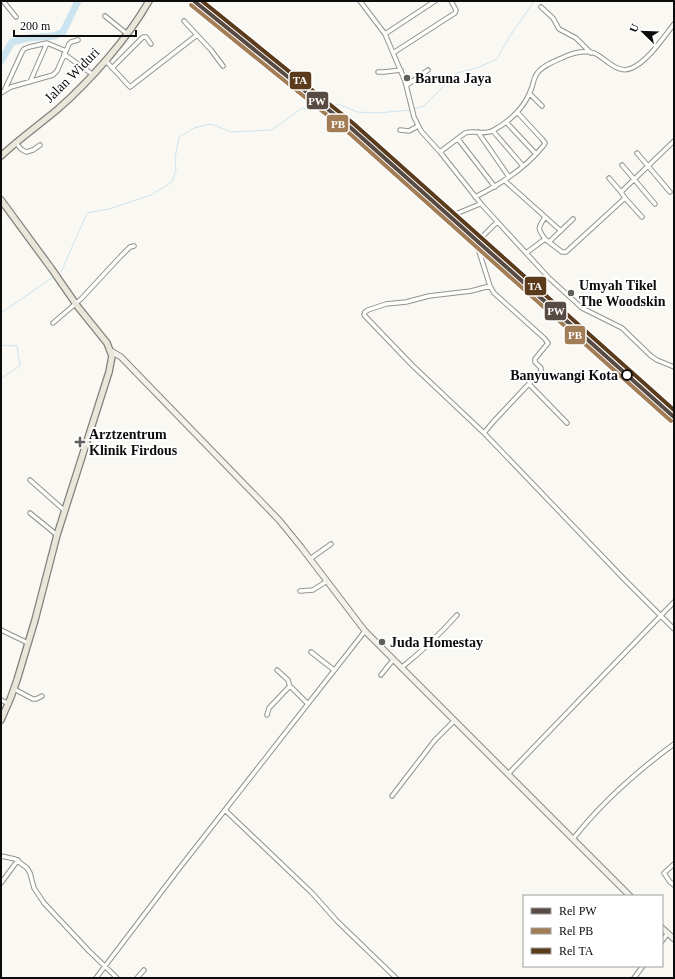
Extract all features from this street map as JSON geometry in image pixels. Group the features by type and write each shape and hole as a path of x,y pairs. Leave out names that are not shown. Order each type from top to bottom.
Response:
{"main road":[{"name":"Jalan Widuri","path":"1,155 17,144 74,93 106,61 149,1"},
{"path":"1,200 76,304 105,340 111,351 112,360 57,535 14,690 1,720"}],"street":[{"path":"3,1 16,18"},
{"path":"360,1 385,34 407,85 411,107 418,126 480,204 549,278 582,308 622,328 651,356 674,367"},
{"path":"385,34 435,1"},
{"path":"393,53 455,13 455,9 451,1"},
{"path":"541,7 553,18 559,29 576,38 591,53"},
{"path":"105,16 126,33"},
{"path":"184,21 223,66"},
{"path":"440,152 468,132 485,133 493,131 506,122 517,112 530,94 536,75 550,63 573,53 591,53 598,55 620,69 631,69 650,54 674,24"},
{"path":"106,61 130,87 197,35"},
{"path":"112,67 143,37 146,37 151,44"},
{"path":"1,93 11,87 53,75 57,71 71,42 78,40"},
{"path":"30,82 47,43"},
{"path":"5,90 23,50 28,47 47,43 65,52 92,74"},
{"path":"378,72 400,70"},
{"path":"407,85 428,70"},
{"path":"530,94 542,106"},
{"path":"475,197 505,181 544,146 545,143 517,112"},
{"path":"506,122 536,154"},
{"path":"400,130 409,131 418,126"},
{"path":"493,131 523,166"},
{"path":"478,132 510,177"},
{"path":"458,139 495,187"},
{"path":"621,192 674,142"},
{"path":"17,144 21,150 29,152 40,145"},
{"path":"637,153 670,192"},
{"path":"622,165 655,204"},
{"path":"609,178 642,217"},
{"path":"505,181 561,231"},
{"path":"545,217 539,230 545,239 562,252 566,252 625,198"},
{"path":"458,213 480,204"},
{"path":"550,242 573,219"},
{"path":"484,433 541,371 541,368 535,362 535,359 547,346 548,342 494,293 490,286 477,245 478,241 497,222"},
{"path":"526,253 545,239"},
{"path":"54,323 93,288 130,247 134,246"},
{"path":"490,286 470,292 429,296 406,302 386,304 368,310 364,315 412,365 484,433 674,629"},
{"path":"111,351 121,357 279,520 364,631 629,895"},
{"path":"529,384 567,423"},
{"path":"30,480 65,511"},
{"path":"30,513 57,535"},
{"path":"310,559 331,544"},
{"path":"300,591 313,590 326,580"},
{"path":"508,774 674,602"},
{"path":"401,668 440,634 457,615"},
{"path":"1,630 28,643"},
{"path":"96,978 364,631"},
{"path":"311,652 334,670"},
{"path":"381,674 393,660"},
{"path":"277,670 288,680 290,687 308,704"},
{"path":"267,715 269,708 290,687"},
{"path":"14,690 33,699 42,696"},
{"path":"1,700 8,704"},
{"path":"392,796 435,740 454,721"},
{"path":"573,839 593,814 624,784 674,744"},
{"path":"225,810 312,893 337,921 396,978"},
{"path":"1,856 18,860 27,868 34,888 44,904 117,978"},
{"path":"1,883 18,860"},
{"path":"674,864 664,873 674,885"},
{"path":"663,929 674,939"},
{"path":"663,940 668,933"},
{"path":"634,978 642,967"},
{"path":"137,978 144,970"}],"waterway":[{"path":"1,61 12,42 28,38 54,36 63,32 78,1"},
{"path":"414,109 424,106 457,73 477,68 497,59 508,39 534,1"},
{"path":"58,274 61,272 87,213 109,209 151,195 172,182 176,170 175,158 179,137 194,128 211,124 231,132 272,130 302,108 317,109 338,104 357,112 377,113 411,110"},
{"path":"1,313 53,277"},
{"path":"1,345 17,346 20,366 1,378"}],"rail line":[{"name":"PW","path":"194,1 351,128 674,417"},
{"name":"TA","path":"202,1 354,124 674,410"},
{"name":"PB","path":"191,5 348,132 671,421"}],"place":[{"name":"Baruna Jaya","path":"407,78"},
{"name":"Umyah Tikel The Woodskin","path":"571,293"},
{"name":"Banyuwangi Kota","path":"627,375"},
{"name":"Arztzentrum Klinik Firdous","path":"80,442"},
{"name":"Juda Homestay","path":"382,642"}]}
